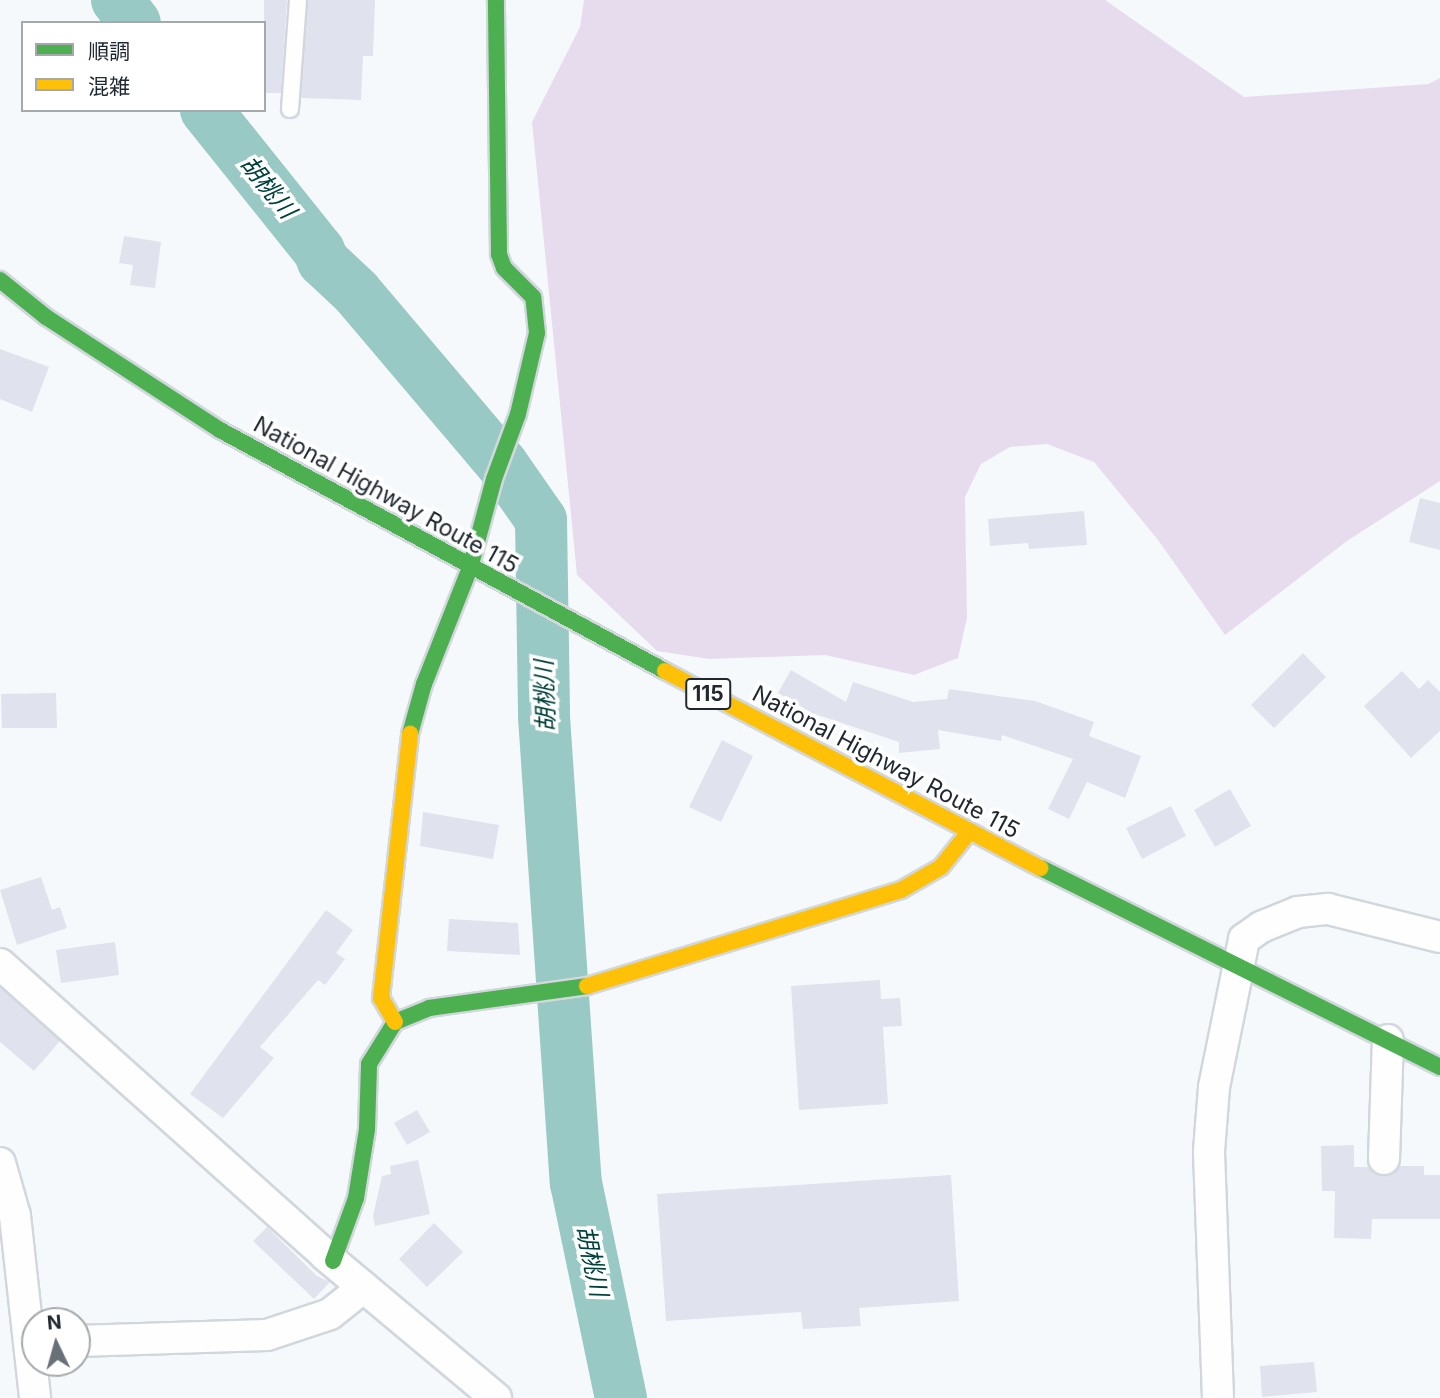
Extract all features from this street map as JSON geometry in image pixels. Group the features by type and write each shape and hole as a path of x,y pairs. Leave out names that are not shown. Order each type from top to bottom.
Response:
{"main road":[{"path":"395,1022 381,998 410,733 424,684 470,568 494,479 518,414 537,333 533,297 504,268 499,254 496,0"},
{"name":"National Highway Route 115","path":"0,280 46,317 220,430 470,568 969,832 1237,962 1440,1067"},
{"path":"333,1261 356,1198 367,1129 369,1064 395,1022 429,1008 580,988 901,890 941,867 969,832"}],"street":[{"path":"1218,1398 1209,1151 1214,1087 1232,1013 1237,962 1244,939 1261,927 1298,912 1348,911 1440,937"},
{"path":"0,964 333,1261 496,1398"},
{"path":"1384,1159 1388,1040"},
{"path":"0,1163 15,1216 28,1307"},
{"path":"91,1341 267,1335 330,1314 364,1287"},
{"path":"34,1377 35,1398"}],"lane":[{"path":"290,109 298,0"}],"shaded area":[{"path":"584,0 1105,0 1244,97 1428,84 1440,78 1440,481 1347,541 1225,635 1158,540 1094,462 1047,444 1010,447 981,464 965,497 967,618 958,658 914,675 825,655 709,659 657,651 577,575 532,122 580,27"}],"building":[{"path":"264,0 287,0 281,93 266,93"},
{"path":"308,0 375,0 373,56 363,56 361,100 301,98"},
{"path":"124,236 161,242 155,288 130,285 133,265 119,263"},
{"path":"0,349 49,367 32,412 0,399"},
{"path":"1420,498 1440,503 1440,550 1409,542"},
{"path":"1084,511 1087,545 1029,549 1028,543 990,546 988,519"},
{"path":"1303,653 1326,677 1274,728 1251,705"},
{"path":"791,670 846,702 853,682 913,702 947,699 949,689 1035,701 1094,722 1089,736 1141,756 1125,798 1087,782 1069,819 1048,809 1073,759 1002,735 1001,741 938,730 940,749 899,753 899,742 812,713 778,693"},
{"path":"1402,671 1419,689 1428,680 1440,692 1440,731 1411,758 1364,706"},
{"path":"56,693 57,728 2,728 1,694"},
{"path":"722,740 753,756 721,822 689,807"},
{"path":"1230,789 1251,826 1215,847 1194,810"},
{"path":"1171,806 1186,836 1142,859 1126,828"},
{"path":"423,812 499,825 493,859 420,846"},
{"path":"41,877 52,910 60,907 67,928 17,945 0,890"},
{"path":"326,910 353,930 336,953 345,959 325,985 318,980 260,1047 274,1058 223,1118 190,1094"},
{"path":"449,919 518,923 520,955 447,951"},
{"path":"115,942 119,975 61,983 56,950"},
{"path":"880,980 881,999 900,998 902,1026 883,1027 888,1104 799,1110 791,986"},
{"path":"0,987 60,1041 34,1071 0,1042"},
{"path":"417,1110 430,1132 407,1145 394,1123"},
{"path":"1354,1145 1354,1167 1368,1167 1375,1174 1392,1175 1400,1166 1424,1166 1424,1175 1440,1175 1440,1219 1372,1219 1371,1239 1334,1238 1335,1191 1322,1191 1321,1146"},
{"path":"418,1160 430,1214 375,1226 373,1216 382,1176 391,1174 390,1166"},
{"path":"951,1175 959,1301 859,1308 861,1326 803,1329 801,1312 666,1321 657,1194"},
{"path":"434,1223 463,1252 427,1287 399,1259"},
{"path":"267,1227 317,1276 330,1282 314,1299 253,1241"},
{"path":"1314,1362 1317,1392 1262,1397 1260,1366"}],"waterway":[{"name":"胡桃川","path":"117,0 133,21"},
{"name":"胡桃川","path":"208,112 319,251 323,261 356,292 502,464 541,520 544,717 576,1183 621,1398"}],"traffic: fast":[{"path":"410,734 424,684 470,568 494,479 518,414 537,333 533,297 504,268 499,254 496,0"},
{"path":"0,280 46,317 220,430 665,671"},
{"path":"1041,868 1440,1067"},
{"path":"333,1261 356,1198 367,1129 369,1064 395,1022 429,1008 587,986"}],"traffic: slow":[{"path":"665,671 1041,868"},
{"path":"395,1022 381,998 410,734"},
{"path":"587,986 901,890 941,867 969,832"}]}
